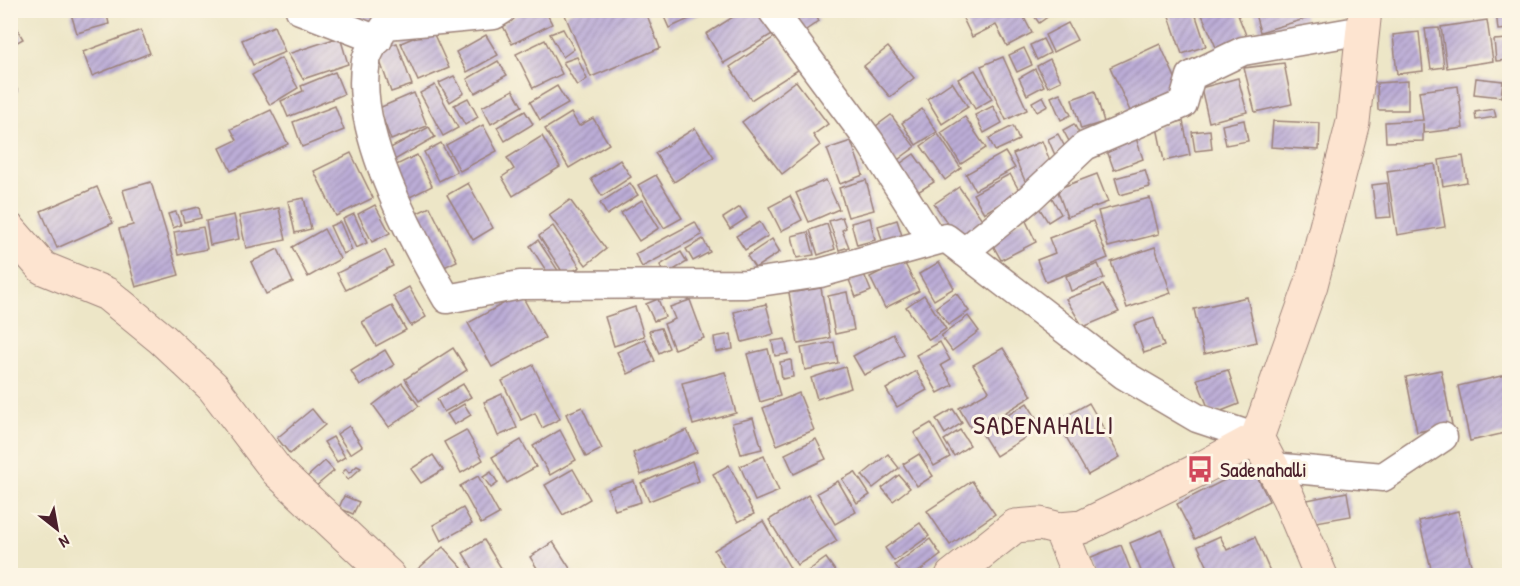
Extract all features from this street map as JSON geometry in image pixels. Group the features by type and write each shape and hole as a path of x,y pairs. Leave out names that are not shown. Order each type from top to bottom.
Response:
{"street":[{"path":"300,10 378,40"},
{"path":"502,10 494,15 386,25 366,59 365,104 387,183 413,242 447,299 520,285 746,284 820,273 946,238 1124,375 1197,418 1257,438 1288,497 1321,576"},
{"path":"772,10 870,142 933,242"},
{"path":"952,576 1015,525 1040,524 1060,530 1082,527 1257,438 1311,285 1353,122 1364,20 1242,51 1191,76 1183,104 1085,146 1030,198 963,252"},
{"path":"10,230 43,268 107,294 162,339 213,387 278,471 389,576"},
{"path":"1272,467 1383,477 1443,437"},
{"path":"1060,530 1079,576"}],"building":[{"path":"83,10 106,10 109,24 77,33 71,14"},
{"path":"348,10 393,10 358,29"},
{"path":"527,10 545,10 552,24 512,44 502,24"},
{"path":"576,10 645,10 660,48 591,77 565,15"},
{"path":"661,10 709,10 669,28"},
{"path":"744,10 760,10 774,33 724,63 706,34"},
{"path":"784,10 812,10 819,21 800,34"},
{"path":"959,10 1020,10 1032,33 1007,46 996,25 972,37"},
{"path":"1030,10 1057,10 1039,23"},
{"path":"1167,10 1194,10 1206,46 1182,54"},
{"path":"1200,10 1236,10 1248,40 1218,52"},
{"path":"1254,10 1303,10 1305,19 1260,32"},
{"path":"1510,10 1510,29 1498,30 1496,11"},
{"path":"10,17 23,39 10,46"},
{"path":"1487,20 1493,61 1447,68 1441,27"},
{"path":"1068,23 1077,40 1053,52 1045,35"},
{"path":"274,26 285,52 253,65 242,40"},
{"path":"1439,28 1444,67 1431,69 1425,29"},
{"path":"563,29 574,49 563,57 550,34"},
{"path":"141,30 150,53 92,76 83,52"},
{"path":"432,30 449,68 418,81 401,43"},
{"path":"1419,32 1423,71 1397,74 1393,35"},
{"path":"486,35 498,55 467,72 456,52"},
{"path":"776,36 798,70 751,100 730,67"},
{"path":"340,37 348,64 303,79 288,54"},
{"path":"1043,39 1050,53 1037,60 1030,45"},
{"path":"1508,39 1509,60 1496,61 1494,40"},
{"path":"545,40 562,74 533,88 516,54"},
{"path":"397,43 412,85 391,92 376,50"},
{"path":"1160,44 1181,91 1131,113 1110,67"},
{"path":"888,47 914,78 890,97 864,66"},
{"path":"1024,48 1032,65 1017,72 1009,55"},
{"path":"577,57 587,79 577,86 563,62"},
{"path":"1003,57 1027,110 1006,120 981,66"},
{"path":"281,58 298,88 270,105 252,75"},
{"path":"1050,59 1061,81 1048,87 1037,66"},
{"path":"498,61 507,75 475,93 467,79"},
{"path":"1284,63 1292,104 1255,112 1244,68"},
{"path":"1035,69 1044,86 1027,95 1019,78"},
{"path":"975,70 992,99 975,109 958,79"},
{"path":"335,72 344,94 288,117 281,101 303,91 301,86"},
{"path":"454,76 464,93 450,102 439,83"},
{"path":"1238,78 1247,112 1209,122 1201,88"},
{"path":"1476,78 1503,81 1501,97 1474,94"},
{"path":"10,79 18,91 10,96"},
{"path":"796,81 828,124 813,135 820,145 782,174 742,122"},
{"path":"1408,81 1408,110 1378,110 1377,83"},
{"path":"952,82 968,107 942,124 927,99"},
{"path":"435,85 458,128 443,136 420,93"},
{"path":"557,86 568,104 540,120 530,102"},
{"path":"1458,86 1463,128 1424,133 1423,123 1423,141 1386,142 1385,122 1423,120 1419,91"},
{"path":"513,90 522,106 491,124 482,107"},
{"path":"1095,91 1104,122 1081,129 1072,99"},
{"path":"414,93 427,126 391,140 379,108"},
{"path":"1060,93 1071,115 1061,120 1051,97"},
{"path":"1043,96 1048,106 1037,112 1032,102"},
{"path":"468,98 478,117 465,125 454,105"},
{"path":"335,106 344,130 302,147 293,122"},
{"path":"993,106 1002,123 984,133 975,115"},
{"path":"922,109 937,132 916,145 902,123"},
{"path":"1494,109 1496,117 1476,120 1475,112"},
{"path":"271,110 288,144 231,171 220,148 237,140 231,129"},
{"path":"525,111 533,124 505,141 497,127"},
{"path":"571,113 579,126 593,118 609,144 569,168 545,129"},
{"path":"891,115 915,147 891,165 868,132"},
{"path":"965,117 986,148 961,164 941,133"},
{"path":"1244,120 1248,141 1226,145 1222,125"},
{"path":"1183,121 1190,155 1164,161 1157,127"},
{"path":"1273,121 1320,123 1319,150 1271,147"},
{"path":"1074,124 1081,137 1070,143 1063,130"},
{"path":"483,125 497,151 460,171 446,145"},
{"path":"1013,126 1019,140 995,151 989,138"},
{"path":"429,127 435,137 391,162 385,151"},
{"path":"695,128 714,157 674,182 655,153"},
{"path":"1210,130 1212,149 1195,151 1192,132"},
{"path":"938,134 961,168 945,180 921,146"},
{"path":"1058,134 1066,149 1055,155 1048,139"},
{"path":"542,136 560,167 513,196 502,177 514,169 507,158"},
{"path":"1136,138 1143,159 1114,170 1106,148"},
{"path":"851,141 863,175 840,184 827,149"},
{"path":"1042,141 1054,171 1026,183 1013,154"},
{"path":"441,143 457,172 439,181 424,152"},
{"path":"1005,152 1015,168 975,190 966,174"},
{"path":"351,153 373,198 336,216 314,171"},
{"path":"914,154 934,182 913,195 894,168"},
{"path":"417,155 432,186 406,199 390,168"},
{"path":"1463,156 1467,182 1443,186 1439,160"},
{"path":"620,160 631,177 602,196 591,179"},
{"path":"1435,164 1445,227 1397,235 1387,171"},
{"path":"1145,170 1150,187 1120,195 1115,178"},
{"path":"1010,174 1020,192 984,213 973,194"},
{"path":"1097,174 1108,202 1067,217 1057,189"},
{"path":"656,175 682,218 664,228 638,185"},
{"path":"826,180 839,209 809,222 796,193"},
{"path":"866,180 874,210 848,217 839,188"},
{"path":"151,182 179,275 136,287 119,229 133,225 123,190"},
{"path":"468,183 493,228 473,240 447,195"},
{"path":"630,183 638,195 607,215 600,203"},
{"path":"1387,183 1391,217 1376,218 1372,185"},
{"path":"97,187 113,223 57,248 41,211"},
{"path":"959,187 987,226 962,244 934,204"},
{"path":"790,196 802,220 781,231 769,207"},
{"path":"304,198 311,229 295,233 288,201"},
{"path":"1052,198 1061,214 1048,222 1038,206"},
{"path":"1150,198 1159,234 1108,247 1098,211"},
{"path":"570,200 606,249 586,265 549,215"},
{"path":"642,200 659,228 639,241 621,213"},
{"path":"375,205 390,233 372,242 358,214"},
{"path":"199,207 201,218 184,222 181,211"},
{"path":"430,207 457,261 440,269 413,215"},
{"path":"740,207 747,218 730,229 723,218"},
{"path":"279,208 286,240 246,248 239,216"},
{"path":"176,212 181,225 173,228 168,214"},
{"path":"354,214 367,243 356,248 343,219"},
{"path":"234,215 239,239 210,245 206,221"},
{"path":"842,217 846,228 842,230 849,247 839,250 829,221"},
{"path":"870,218 875,240 857,245 851,223"},
{"path":"1025,219 1036,242 1001,260 989,238"},
{"path":"897,220 904,242 884,248 878,226"},
{"path":"1093,221 1108,258 1046,282 1037,260 1055,253 1049,238"},
{"path":"340,222 352,250 343,254 330,226"},
{"path":"695,222 702,235 642,267 635,254"},
{"path":"760,222 768,236 745,250 736,236"},
{"path":"827,224 835,249 818,255 810,230"},
{"path":"553,226 580,267 565,276 539,236"},
{"path":"203,227 207,249 178,255 174,232"},
{"path":"324,229 340,259 308,277 292,247"},
{"path":"808,232 814,255 797,258 792,236"},
{"path":"703,239 710,252 693,261 686,249"},
{"path":"772,239 780,252 755,268 747,256"},
{"path":"538,240 559,272 551,278 530,246"},
{"path":"1155,247 1171,293 1127,308 1111,262"},
{"path":"278,249 293,282 266,294 251,262"},
{"path":"385,250 393,266 346,290 337,273"},
{"path":"681,252 687,262 665,275 660,265"},
{"path":"903,260 919,291 885,308 870,277"},
{"path":"939,262 954,288 934,300 919,274"},
{"path":"1098,264 1104,278 1071,291 1066,276"},
{"path":"864,274 871,291 856,297 849,280"},
{"path":"1103,285 1119,312 1083,327 1066,299"},
{"path":"409,287 426,317 411,326 393,296"},
{"path":"821,288 830,338 798,344 789,293"},
{"path":"847,292 854,330 835,334 828,296"},
{"path":"956,293 969,311 948,325 936,307"},
{"path":"521,294 545,338 492,367 468,323"},
{"path":"924,295 946,329 929,340 906,307"},
{"path":"1247,297 1257,342 1204,354 1194,309"},
{"path":"658,299 665,317 654,321 646,304"},
{"path":"690,300 704,338 674,349 664,324 675,319 670,307"},
{"path":"766,304 774,334 742,342 734,312"},
{"path":"392,306 406,330 376,346 362,322"},
{"path":"635,307 644,336 614,346 605,317"},
{"path":"968,316 979,331 952,351 941,336"},
{"path":"1154,318 1164,346 1144,353 1134,325"},
{"path":"661,328 669,348 659,353 649,331"},
{"path":"731,334 733,349 716,352 714,337"},
{"path":"893,334 904,355 864,375 853,356"},
{"path":"645,339 655,361 628,374 617,352"},
{"path":"785,339 788,354 775,356 772,341"},
{"path":"834,342 838,363 805,370 801,348"},
{"path":"940,342 950,360 941,365 953,385 938,393 916,355"},
{"path":"453,348 467,370 419,401 405,379"},
{"path":"1003,348 1032,396 973,432 959,408 989,391 973,365"},
{"path":"768,349 780,396 760,402 747,354"},
{"path":"385,350 394,365 360,386 351,371"},
{"path":"791,360 793,377 782,379 780,362"},
{"path":"533,365 560,419 542,428 535,413 521,420 502,381"},
{"path":"845,367 851,388 817,399 811,378"},
{"path":"1228,370 1239,404 1211,415 1197,379"},
{"path":"1441,370 1452,425 1417,432 1406,377"},
{"path":"916,371 927,390 897,407 886,389"},
{"path":"725,372 736,413 693,425 682,383"},
{"path":"1510,374 1510,432 1470,441 1458,386"},
{"path":"402,383 419,406 389,427 373,405"},
{"path":"463,384 471,397 444,412 437,399"},
{"path":"799,393 814,430 777,445 763,408"},
{"path":"502,394 517,428 498,436 484,402"},
{"path":"1027,403 1042,427 996,456 981,432"},
{"path":"1089,403 1120,457 1088,475 1057,421"},
{"path":"464,404 471,415 454,425 447,414"},
{"path":"582,407 602,449 586,457 566,414"},
{"path":"312,409 325,425 290,454 277,438"},
{"path":"953,409 962,423 945,434 936,419"},
{"path":"753,418 762,449 741,454 732,423"},
{"path":"931,423 950,457 934,466 914,433"},
{"path":"349,426 362,446 350,454 337,434"},
{"path":"466,430 483,460 461,473 444,442"},
{"path":"560,430 576,460 550,475 533,446"},
{"path":"687,430 697,452 641,475 633,453"},
{"path":"960,430 970,445 954,456 944,440"},
{"path":"333,437 345,457 337,462 324,442"},
{"path":"816,439 826,459 794,474 785,454"},
{"path":"521,440 536,467 507,483 492,457"},
{"path":"888,454 899,468 873,488 862,475"},
{"path":"919,454 933,476 917,486 903,464"},
{"path":"433,455 443,470 421,483 411,469"},
{"path":"764,456 779,491 755,501 740,466"},
{"path":"325,461 334,471 315,487 307,477"},
{"path":"692,461 699,481 649,501 641,483"},
{"path":"729,465 754,514 738,522 713,474"},
{"path":"357,466 361,468 348,480 342,473 346,469 349,473"},
{"path":"1252,466 1269,501 1195,539 1177,504"},
{"path":"573,469 590,499 563,515 545,485"},
{"path":"491,472 498,483 491,488 483,477"},
{"path":"855,472 870,495 857,503 842,479"},
{"path":"899,475 910,488 893,501 882,488"},
{"path":"478,476 499,514 481,524 460,486"},
{"path":"634,481 641,502 615,510 608,489"},
{"path":"838,481 856,512 835,524 817,493"},
{"path":"972,481 995,514 950,545 927,511"},
{"path":"1347,492 1351,516 1311,523 1307,500"},
{"path":"808,495 837,541 797,565 769,520"},
{"path":"344,496 359,502 353,514 339,508"},
{"path":"463,508 472,524 441,541 433,525"},
{"path":"1458,511 1473,573 1433,576 1419,521"},
{"path":"763,521 790,568 778,576 729,576 714,550"},
{"path":"920,523 929,536 894,561 885,548"},
{"path":"1162,530 1180,576 1143,576 1130,543"},
{"path":"1220,536 1227,550 1255,537 1272,576 1212,576 1198,546"},
{"path":"930,539 941,555 913,576 903,576 895,565"},
{"path":"484,540 506,576 477,576 463,553"},
{"path":"553,542 573,573 568,576 542,576 530,557"},
{"path":"1121,545 1133,576 1096,576 1089,558"},
{"path":"443,547 462,568 454,576 410,576"},
{"path":"826,558 836,572 831,576 801,576"}],"place":[{"name":"Sadenahalli","path":"1200,469"}],"district":[{"name":"SADENAHALLI","path":"1044,424"}]}
